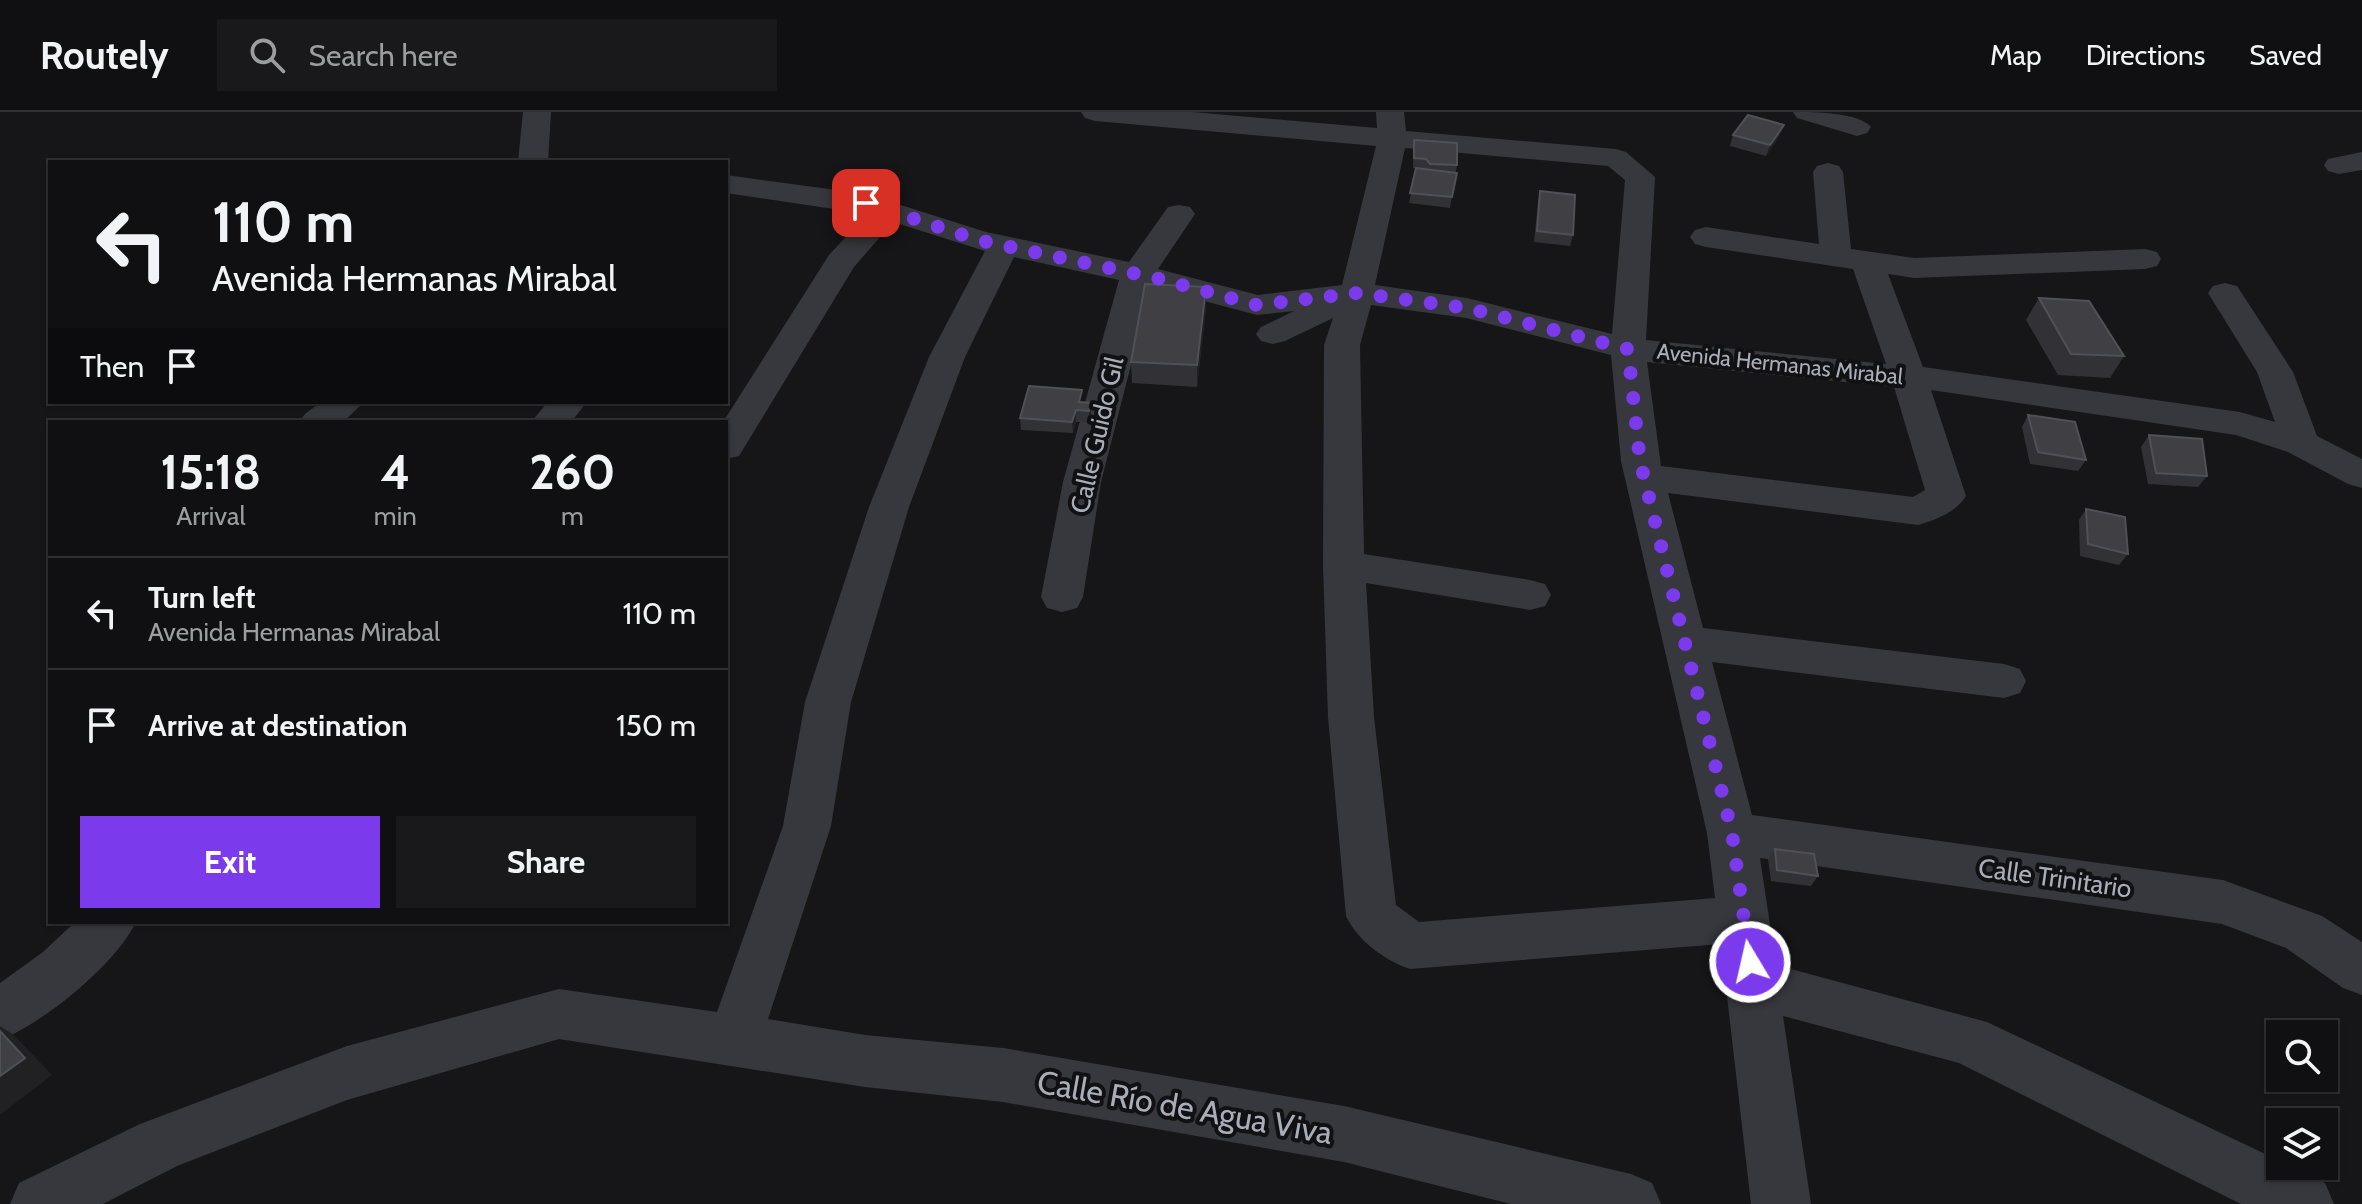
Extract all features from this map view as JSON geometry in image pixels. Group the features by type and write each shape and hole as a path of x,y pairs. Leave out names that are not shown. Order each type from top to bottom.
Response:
{"street":[{"path":"533,160 537,112"},
{"path":"1095,112 1391,125 1616,158 1640,177 1628,349 1644,477 1732,833 1781,1204"},
{"path":"1807,112 1857,127"},
{"path":"1391,125 1357,293 1342,345 1344,565 1351,717 1372,916 1410,946 1743,919"},
{"path":"1644,477 1918,511 1946,496 1909,377 1851,259 1828,172"},
{"name":"Avenida Hermanas Mirabal","path":"730,190 866,203 1004,246 1257,305 1357,293 1467,308 1628,349 1968,383 2240,424 2301,443 2362,475"},
{"path":"728,444 841,262 887,210"},
{"name":"Calle Guido Gil","path":"1062,597 1082,482 1137,275 1179,214"},
{"path":"1706,237 1914,268 2145,259"},
{"path":"734,1040 807,826 828,702 889,507 947,357 1004,246"},
{"path":"1273,334 1357,293"},
{"path":"2225,293 2275,372 2301,443"},
{"path":"321,420 343,404"},
{"path":"552,420 567,404"},
{"path":"1344,565 1530,595"},
{"path":"1683,642 2004,681"},
{"name":"Calle Trinitario","path":"1732,833 2223,902 2304,932 2362,971"},
{"path":"0,1015 62,969 108,924"},
{"path":"1753,983 1968,1040 2295,1202"},
{"name":"Calle Río de Agua Viva","path":"40,1204 160,1144 347,1073 559,1014 865,1061 1003,1075 1344,1134 1631,1204"}],"building":[{"path":"1748,115 1784,125 1770,145 1733,135"},
{"path":"1414,140 1457,143 1457,165 1430,164 1426,159 1414,158"},
{"path":"1416,168 1457,173 1452,197 1410,193"},
{"path":"1540,191 1575,195 1573,235 1537,231"},
{"path":"1145,284 1206,287 1197,365 1131,362"},
{"path":"2039,298 2089,301 2124,356 2071,354"},
{"path":"1029,386 1082,390 1079,402 1091,403 1089,411 1076,410 1072,422 1020,418"},
{"path":"2028,415 2075,422 2086,460 2038,452"},
{"path":"2149,435 2202,439 2207,476 2156,473"},
{"path":"2086,509 2125,517 2128,554 2088,544"},
{"path":"1775,849 1814,854 1818,876 1777,870"},
{"path":"0,1031 25,1058 0,1076"}],"route":[{"path":"866,203 978,240 1156,278 1257,305 1357,293 1467,308 1628,349 1640,461 1732,833 1750,962"}]}
